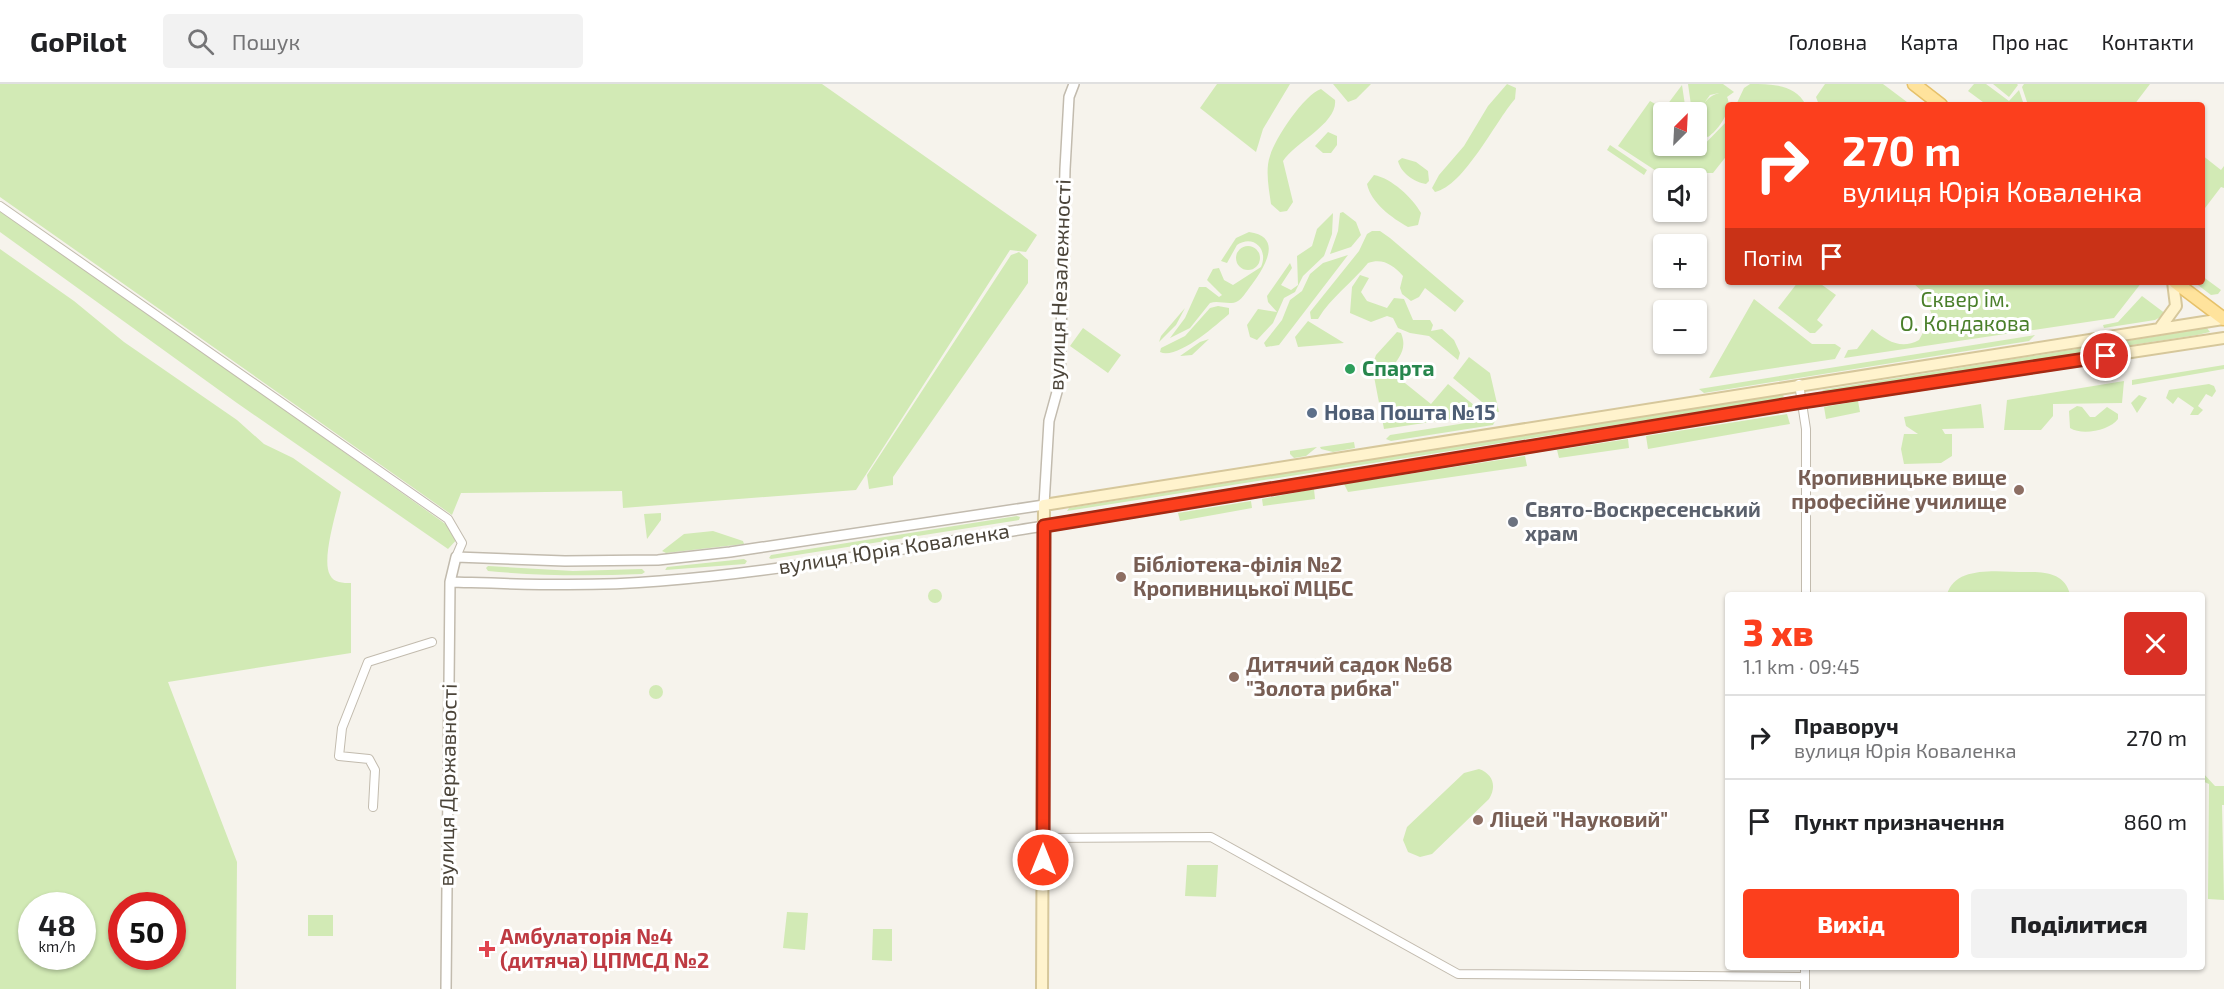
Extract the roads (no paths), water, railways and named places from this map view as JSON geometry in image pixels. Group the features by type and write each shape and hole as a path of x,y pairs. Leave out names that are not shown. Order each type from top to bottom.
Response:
{"main road":[{"path":"1914,84 1937,102"},
{"path":"2160,328 2176,306 2174,285"},
{"path":"2178,285 2224,319"},
{"name":"вулиця Юрія Коваленка","path":"1044,505 1798,384 2224,319"},
{"name":"вулиця Юрія Коваленка","path":"1044,526 1802,402 2224,338"},
{"name":"вулиця Незалежності","path":"1042,989 1044,505"}],"street":[{"name":"вулиця Незалежності","path":"1044,505 1049,421 1060,381 1065,169 1069,106 1074,84"},
{"path":"0,206 448,519 462,543 456,557"},
{"path":"2203,322 2212,310"},
{"path":"1798,384 1806,429 1806,592"},
{"name":"вулиця Юрія Коваленка","path":"456,557 566,561 658,560 730,552 1044,505"},
{"name":"вулиця Юрія Коваленка","path":"450,582 568,585 659,581 730,574 1044,526"},
{"name":"вулиця Державності","path":"446,989 450,582 456,557"},
{"path":"374,807 375,770 369,759 339,756 342,728 368,662 432,642"},
{"path":"1043,838 1211,837 1458,974 1805,977"},
{"path":"1805,970 1805,989"}],"place":[{"name":"Спарта","path":"1350,369"},
{"name":"Нова Пошта №15","path":"1312,413"},
{"name":"Кропивницьке вище професійне училище","path":"2019,490"},
{"name":"Свято-Воскресенський храм","path":"1513,522"},
{"name":"Бібліотека-філія №2 Кропивницької МЦБС","path":"1121,577"},
{"name":"Дитячий садок №68 \"Золота рибка\"","path":"1234,677"},
{"name":"Ліцей \"Науковий\"","path":"1478,820"},
{"name":"Амбулаторія №4 (дитяча) ЦПМСД №2","path":"487,949"}],"park label":[{"name":"Сквер ім. О. Кондакова","path":"1965,312"}]}
